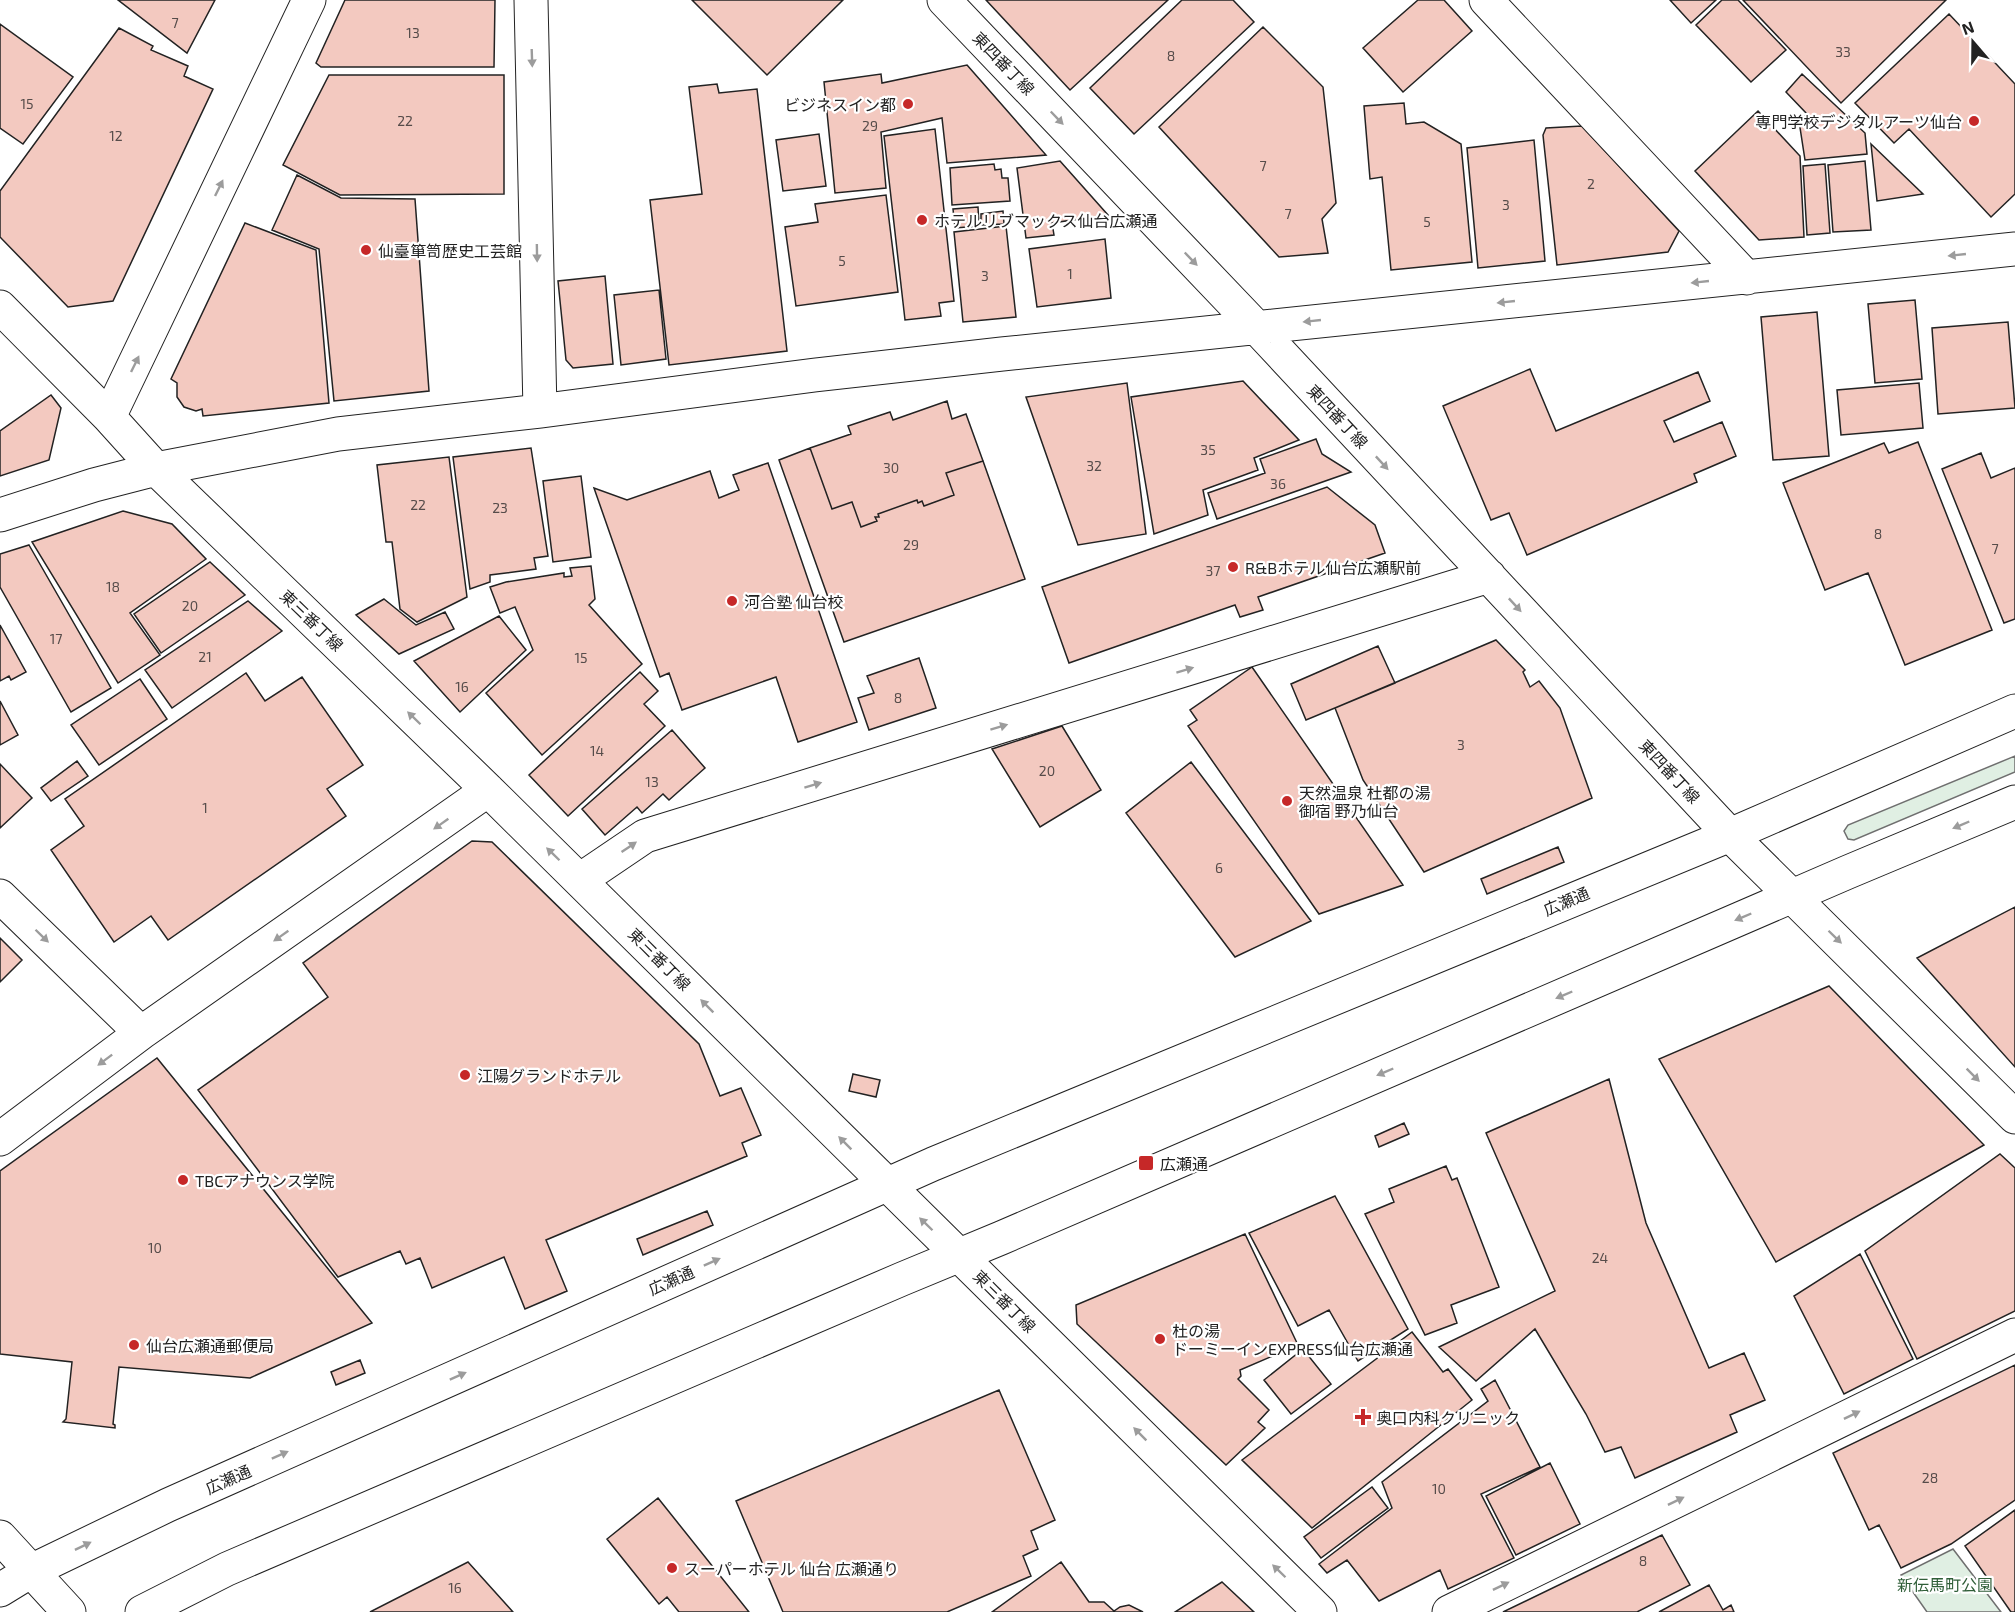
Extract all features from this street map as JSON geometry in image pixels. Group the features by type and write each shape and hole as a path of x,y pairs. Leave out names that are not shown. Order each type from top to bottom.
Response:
{"main road":[{"path":"110,417 309,0"},
{"path":"531,0 540,411"},
{"name":"東四番丁線","path":"944,0 1256,327 1730,835 1793,897"},
{"path":"1486,0 1747,278"},
{"path":"0,515 94,485 156,469 338,434 540,411 815,375 2015,249"},
{"name":"東三番丁線","path":"0,307 110,417 156,469 580,880 1320,1612"},
{"path":"580,880 645,836 1489,576"},
{"name":"広瀬通","path":"0,1590 31,1571 168,1505 886,1185 1730,835 2015,711"},
{"path":"0,1138 141,1033 488,790"},
{"path":"142,1612 227,1569 2015,802"},
{"path":"0,896 141,1033"},
{"path":"1793,897 2015,1117"},
{"path":"1449,1612 2015,1335"},
{"path":"0,1537 69,1612"}],"green space":[{"path":"2015,756 2015,772 1854,840 1848,839 1844,831 1848,825"},
{"name":"新伝馬町公園","path":"1953,1549 2001,1612 1927,1612 1901,1575"}],"building":[{"path":"118,0 215,0 187,53"},
{"path":"345,0 495,0 494,67 321,67 316,63"},
{"path":"692,0 843,0 767,75"},
{"path":"986,0 1168,0 1070,90"},
{"path":"1182,0 1233,0 1254,22 1134,134 1090,88"},
{"path":"1418,0 1444,0 1472,31 1403,92 1363,48"},
{"path":"1670,0 1716,0 1691,23"},
{"path":"1722,0 1738,0 1786,50 1751,82 1696,25"},
{"path":"1743,0 1946,0 1841,103"},
{"path":"1949,14 2015,84 2015,194 1991,217 1909,129 1894,143 1855,103"},
{"path":"0,24 73,77 23,144 0,128"},
{"path":"1263,27 1323,87 1336,203 1322,219 1328,253 1279,257 1159,127"},
{"path":"119,28 153,46 151,50 188,66 184,76 213,89 113,301 68,307 0,237 0,191"},
{"path":"967,65 1046,155 947,163 942,118 881,132 886,188 835,193 824,82 881,74 882,83"},
{"path":"1802,74 1865,133 1867,154 1805,160 1799,121 1807,114 1786,92"},
{"path":"329,75 504,75 504,194 340,195 283,165"},
{"path":"717,84 719,93 757,89 787,351 669,365 650,200 702,194 689,87"},
{"path":"1404,103 1406,124 1424,122 1461,144 1472,262 1391,270 1382,177 1370,179 1364,106"},
{"path":"1758,111 1800,156 1804,237 1759,240 1695,171"},
{"path":"1582,126 1679,231 1668,252 1557,265 1543,135 1546,128"},
{"path":"935,129 954,301 939,303 941,316 905,320 884,136"},
{"path":"819,134 826,186 783,191 776,140"},
{"path":"1534,140 1545,261 1478,268 1467,148"},
{"path":"1871,144 1923,194 1877,201"},
{"path":"1060,161 1108,215 1052,223 1054,235 1026,238 1017,168"},
{"path":"1865,161 1871,230 1833,232 1828,165"},
{"path":"994,164 995,170 1001,169 1002,178 1008,178 1010,201 952,205 950,168"},
{"path":"1825,164 1830,233 1807,235 1803,166"},
{"path":"297,175 341,198 415,199 429,391 334,401 319,249 272,230"},
{"path":"886,195 898,292 796,306 785,227 818,222 815,204"},
{"path":"978,207 979,226 955,228 953,209"},
{"path":"1003,211 1004,224 981,225 981,214"},
{"path":"245,223 316,250 329,403 203,416 202,409 196,411 184,407 177,397 177,383 171,379"},
{"path":"1006,226 1016,317 963,322 954,232"},
{"path":"1105,239 1111,298 1037,307 1029,249"},
{"path":"605,276 613,364 573,368 566,360 558,281"},
{"path":"659,290 666,359 621,365 614,295"},
{"path":"1915,300 1922,379 1875,383 1868,304"},
{"path":"1817,312 1829,456 1773,460 1761,317"},
{"path":"2008,322 2015,408 1938,414 1932,328"},
{"path":"1530,369 1556,431 1698,372 1710,401 1664,421 1674,442 1722,422 1736,456 1694,474 1697,482 1527,555 1509,513 1491,520 1443,406"},
{"path":"1243,381 1299,440 1254,458 1258,470 1203,490 1208,515 1154,534 1131,397"},
{"path":"1127,383 1146,534 1078,545 1026,397"},
{"path":"1919,383 1923,428 1841,435 1837,390"},
{"path":"51,395 61,408 49,460 0,476 0,431"},
{"path":"947,401 952,419 966,414 983,461 946,473 954,495 924,506 922,501 918,503 917,500 878,514 879,517 875,517 877,521 861,527 852,502 832,509 810,448 851,434 848,426 890,412 893,420"},
{"path":"1316,439 1322,454 1351,472 1217,519 1208,493 1265,473 1260,459"},
{"path":"1918,442 1992,630 1905,665 1868,573 1825,590 1783,483 1884,443 1889,453"},
{"path":"531,448 548,556 534,558 536,569 490,575 490,582 470,589 453,457"},
{"path":"810,448 832,509 852,502 861,527 877,521 875,517 879,517 878,514 917,500 918,503 922,501 924,506 954,495 946,473 983,461 1025,579 844,642 779,460"},
{"path":"1981,453 1991,478 2015,468 2015,619 2004,623 1942,469"},
{"path":"449,457 467,597 417,622 400,609 392,542 386,542 377,465"},
{"path":"768,463 857,722 798,742 776,677 682,710 669,673 660,677 594,488 627,500 710,471 719,498 739,490 733,475"},
{"path":"581,476 591,557 553,562 543,481"},
{"path":"1327,487 1375,525 1385,553 1258,597 1263,610 1240,617 1235,605 1069,663 1042,587"},
{"path":"123,511 172,524 206,559 130,613 160,655 118,683 32,542"},
{"path":"29,545 111,688 71,712 0,587 0,554"},
{"path":"210,562 245,595 161,653 134,614"},
{"path":"591,566 595,599 589,605 642,664 542,755 486,693 533,650 515,607 500,613 490,587 506,582 564,573 564,577 572,576 570,568"},
{"path":"384,599 416,625 445,612 454,629 399,654 356,615"},
{"path":"248,601 282,631 172,708 145,670"},
{"path":"499,616 526,650 460,712 414,661"},
{"path":"0,625 26,672 11,680 9,676 0,681"},
{"path":"1496,640 1525,670 1523,672 1530,687 1539,681 1560,708 1592,798 1424,872 1363,780 1335,708"},
{"path":"1378,646 1395,683 1306,720 1291,684"},
{"path":"919,658 936,708 869,730 858,698 874,693 867,676"},
{"path":"1252,667 1403,885 1319,914 1188,726 1197,720 1190,710"},
{"path":"640,672 658,691 644,704 665,726 568,816 529,775"},
{"path":"246,673 265,701 302,677 363,765 327,789 346,816 168,940 151,916 114,942 51,850 84,826 65,799"},
{"path":"140,679 167,719 99,765 71,725"},
{"path":"0,701 18,735 0,745"},
{"path":"1062,726 1101,790 1040,827 992,749"},
{"path":"672,730 705,768 669,800 663,794 642,813 637,807 605,835 582,809"},
{"path":"77,761 88,776 51,801 41,788"},
{"path":"1191,762 1311,921 1235,957 1126,813"},
{"path":"0,764 32,798 0,828"},
{"name":"江陽グランドホテル","path":"472,841 492,842 699,1044 720,1096 741,1088 761,1135 742,1143 747,1156 546,1240 567,1291 525,1309 504,1257 432,1288 420,1258 406,1264 400,1251 338,1277 198,1090 328,997 303,963"},
{"path":"1558,847 1564,862 1487,894 1481,879"},
{"path":"2015,907 2015,1067 1917,958"},
{"path":"0,938 22,960 0,982"},
{"path":"1829,986 1984,1145 1776,1262 1659,1059"},
{"path":"157,1058 372,1323 250,1378 119,1367 113,1424 115,1428 63,1422 66,1419 72,1362 0,1354 0,1171"},
{"path":"853,1074 880,1080 876,1097 849,1091"},
{"path":"1609,1079 1646,1223 1709,1368 1744,1353 1765,1400 1730,1415 1737,1432 1635,1478 1621,1447 1605,1452 1586,1414 1535,1329 1476,1381 1439,1347 1555,1291 1486,1133"},
{"path":"1404,1123 1409,1134 1379,1147 1375,1136"},
{"path":"2000,1154 2015,1168 2015,1311 1917,1359 1865,1251"},
{"path":"1446,1166 1452,1180 1457,1178 1499,1287 1451,1305 1457,1323 1425,1335 1365,1214 1394,1202 1389,1189"},
{"path":"1335,1196 1408,1329 1358,1361 1329,1310 1298,1326 1249,1233"},
{"path":"707,1211 713,1225 643,1255 637,1239"},
{"path":"1245,1234 1298,1345 1240,1370 1241,1376 1238,1379 1269,1410 1258,1422 1265,1428 1226,1465 1077,1324 1076,1305"},
{"path":"1860,1254 1913,1359 1844,1394 1794,1296"},
{"path":"1412,1332 1443,1372 1448,1369 1472,1400 1312,1528 1242,1460"},
{"path":"1303,1349 1331,1384 1291,1414 1264,1380"},
{"path":"360,1360 365,1373 336,1385 331,1372"},
{"path":"2015,1365 2015,1500 1951,1544 1901,1568 1879,1525 1869,1530 1833,1453"},
{"path":"1495,1380 1540,1467 1481,1494 1514,1558 1448,1589 1440,1570 1379,1601 1347,1560 1327,1573 1319,1564 1392,1508 1382,1482 1488,1401 1481,1389"},
{"path":"999,1390 1055,1520 1031,1531 1038,1549 1023,1556 1031,1576 947,1612 783,1612 736,1501"},
{"path":"1550,1463 1580,1524 1516,1555 1486,1496"},
{"path":"1372,1487 1388,1508 1321,1558 1304,1537"},
{"name":"スーパーホテル 仙台 広瀬通り","path":"658,1498 749,1612 679,1612 667,1597 659,1604 607,1539"},
{"path":"2015,1510 2015,1612 2011,1612 1965,1546"},
{"path":"1662,1535 1690,1585 1637,1612 1503,1612"},
{"path":"468,1562 513,1612 370,1612"},
{"path":"1061,1562 1089,1602 1104,1602 1114,1611 1129,1605 1143,1612 992,1612"},
{"path":"1222,1582 1254,1612 1175,1612"},
{"path":"1709,1585 1723,1610 1731,1605 1734,1612 1659,1612"}],"place":[{"name":"ビジネスイン都","path":"908,104"},
{"name":"専門学校デジタルアーツ仙台","path":"1974,121"},
{"name":"ホテルリブマックス仙台広瀬通","path":"922,220"},
{"name":"仙臺箪笥歴史工芸館","path":"366,250"},
{"name":"R&Bホテル仙台広瀬駅前","path":"1233,567"},
{"name":"河合塾 仙台校","path":"732,601"},
{"name":"天然温泉 杜都の湯 御宿 野乃仙台","path":"1287,801"},
{"name":"江陽グランドホテル","path":"465,1075"},
{"name":"広瀬通","path":"1146,1163"},
{"name":"TBCアナウンス学院","path":"183,1180"},
{"name":"杜の湯 ドーミーインEXPRESS仙台広瀬通","path":"1160,1339"},
{"name":"仙台広瀬通郵便局","path":"134,1345"},
{"name":"奥口内科クリニック","path":"1363,1417"},
{"name":"スーパーホテル 仙台 広瀬通り","path":"672,1568"}]}
